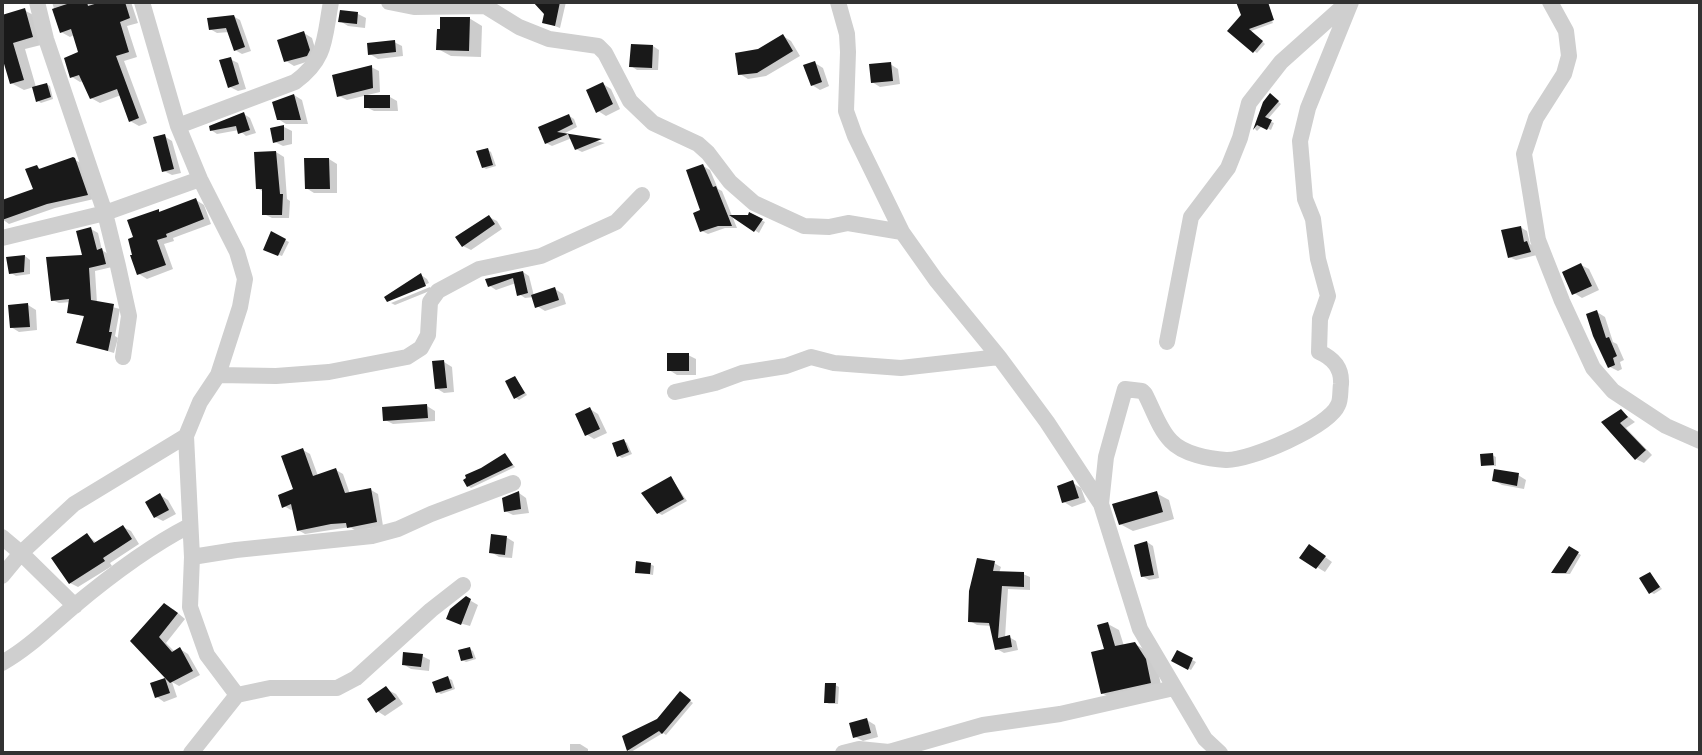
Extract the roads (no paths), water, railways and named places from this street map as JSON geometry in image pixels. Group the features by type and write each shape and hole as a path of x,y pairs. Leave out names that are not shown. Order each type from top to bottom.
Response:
{"street":[{"path":"37,2 46,39 104,213 129,316 123,356"},
{"path":"142,2 177,127 237,252 244,279 240,307 218,375 200,402 186,436 192,557 190,607 207,654 237,695"},
{"path":"177,127 295,82 309,72 319,60 331,2"},
{"path":"388,2 414,7 483,4 519,27 549,39 598,46 606,53 631,102 653,123 698,144 730,182 754,203 804,226 829,227 848,223 902,232"},
{"path":"838,2 847,34 846,111 902,232 1047,422 1101,504 1140,629 1205,739 1220,753"},
{"path":"1167,342 1191,217 1228,168 1240,138 1249,103 1281,62 1350,2"},
{"path":"1101,504 1106,457 1125,389 1142,391 1145,394 1171,441 1182,449 1227,460 1246,457 1315,429 1329,418 1339,405 1341,376 1332,358 1319,352 1320,319 1328,296 1318,259 1313,219 1305,199 1300,141 1308,108 1350,2"},
{"path":"1550,2 1566,31 1569,56 1564,74 1536,118 1524,154 1538,240 1593,368 1614,391 1666,426 1700,441"},
{"path":"2,239 104,213 200,179"},
{"path":"218,375 276,376 329,372 407,357 421,348 428,335 430,302 438,291 479,270 541,256 616,222 642,195"},
{"path":"675,392 715,383 742,373 786,366 811,357 834,363 901,368 999,357"},
{"path":"2,576 21,553 74,504 186,436"},
{"path":"192,557 372,536 398,529 513,484"},
{"path":"2,663 25,649 75,606 161,540 189,526"},
{"path":"2,537 75,606"},
{"path":"191,753 237,695 270,688 337,688 356,678 431,610 463,585"},
{"path":"843,753 859,749 888,752 983,725 1060,714 1174,688"}]}
